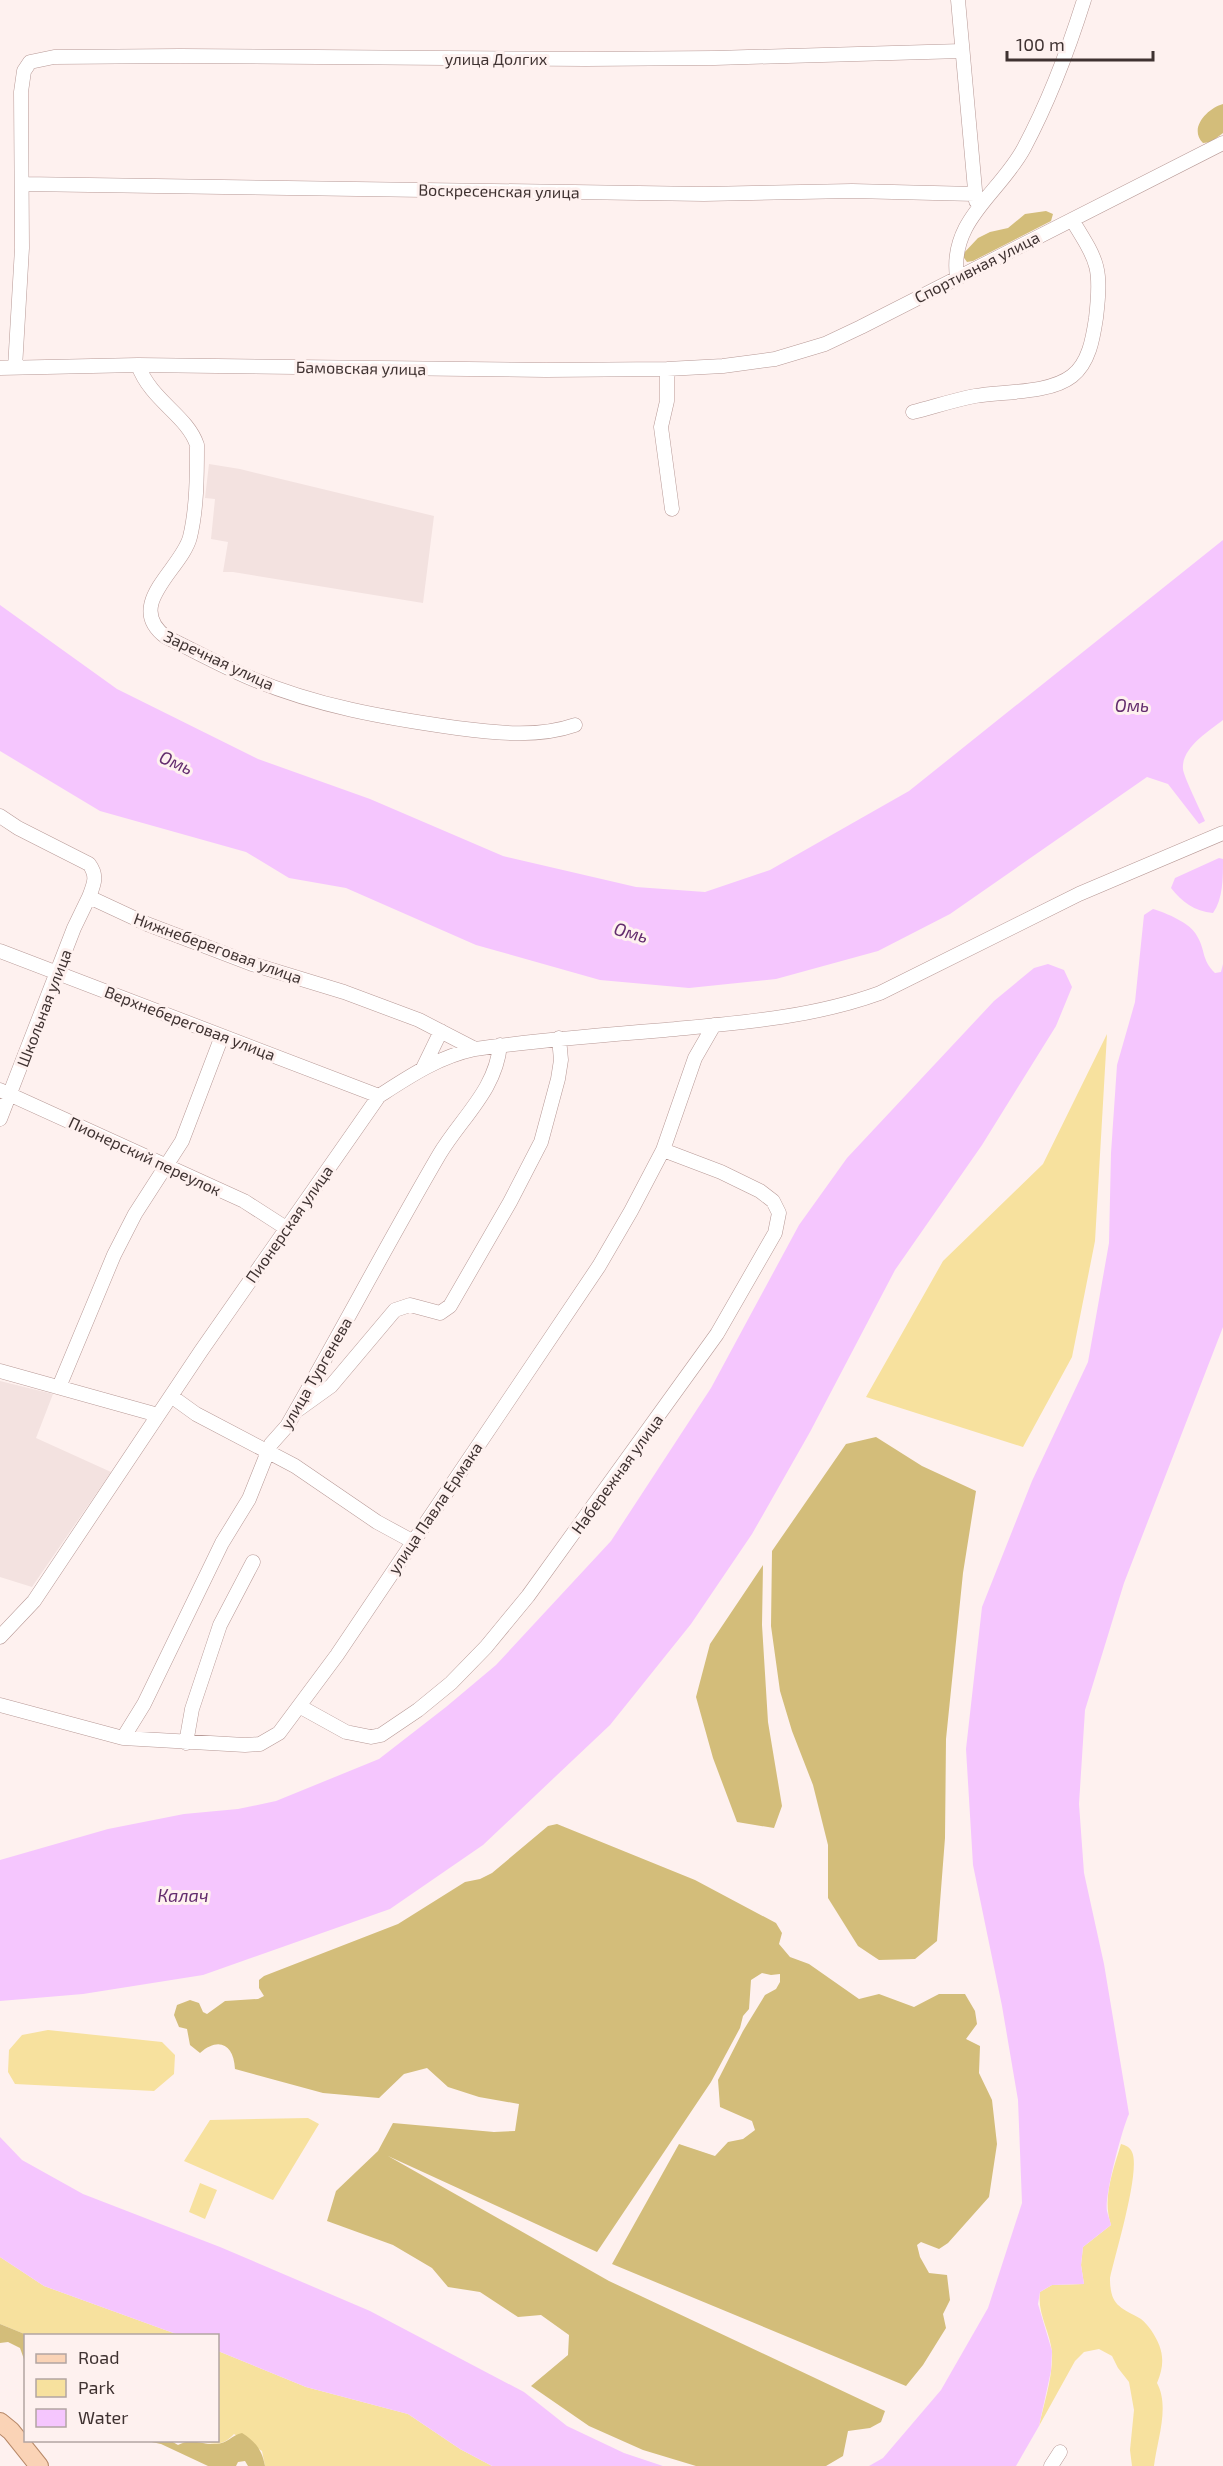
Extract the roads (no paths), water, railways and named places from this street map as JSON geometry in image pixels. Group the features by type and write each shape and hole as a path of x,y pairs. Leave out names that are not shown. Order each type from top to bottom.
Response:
{"main road":[{"path":"4,2431 39,2466"}],"street":[{"path":"958,0 976,201"},
{"path":"957,277 955,254 959,238 976,201 1004,177 1023,150 1062,66 1084,0"},
{"name":"улица Долгих","path":"23,184 21,92 24,71 30,62 54,57 692,58 962,51"},
{"name":"Спортивная улица","path":"723,366 784,357 825,344 1223,143"},
{"path":"15,368 19,336 23,184"},
{"name":"Воскресенская улица","path":"23,184 704,194 852,191 976,201"},
{"path":"912,412 976,396 1054,385 1072,376 1080,368 1090,348 1100,285 1096,264 1072,220"},
{"name":"Бамовская улица","path":"0,368 138,365 546,370 723,366"},
{"name":"Заречная улица","path":"138,365 149,388 193,433 197,445 193,522 189,541 159,584 152,604 151,616 155,629 166,637 249,677 343,708 389,718 510,733 537,732 575,725"},
{"path":"667,369 667,401 661,427 672,509"},
{"path":"0,816 18,828 89,864 94,870 96,879 89,897"},
{"name":"Пионерская улица","path":"0,1637 34,1601 286,1228 380,1096 423,1068 451,1055 475,1048 559,1038 714,1025 818,1011 880,993 1079,894 1223,833"},
{"name":"Школьная улица","path":"0,1119 5,1092 89,897"},
{"name":"Нижнебереговая улица","path":"89,897 147,924 252,964 344,992 419,1020 475,1048"},
{"name":"Верхнебереговая улица","path":"0,951 380,1096"},
{"name":"улица Павла Ермака","path":"0,1705 123,1738 186,1743 260,1744 279,1733 337,1655 599,1266 631,1212 663,1150 684,1096 695,1058 714,1025"},
{"path":"683,1028 691,1037 695,1058"},
{"path":"423,1068 441,1031"},
{"path":"59,1387 114,1255 135,1214 182,1140 222,1036"},
{"path":"296,1411 331,1386 395,1310 410,1305 440,1313 450,1306 510,1203 541,1142 558,1079 561,1060 559,1038"},
{"name":"улица Тургенева","path":"123,1738 144,1704 222,1543 249,1499 271,1444 287,1426 296,1411 440,1154 495,1074 500,1045"},
{"name":"Пионерский переулок","path":"5,1092 244,1201 286,1228"},
{"name":"Набережная улица","path":"299,1706 346,1732 371,1737 381,1735 418,1710 451,1683 486,1647 528,1596 717,1334 775,1233 779,1213 773,1201 760,1191 721,1172 663,1150"},
{"path":"0,1371 158,1415"},
{"path":"171,1396 196,1414 267,1453 296,1466 377,1521 412,1541"},
{"path":"186,1743 192,1709 220,1625 253,1562"},
{"path":"1051,2466 1060,2452"}],"water":[{"name":"Омь","path":"1223,540 1223,720 1191,747 1186,754 1183,769 1205,821 1199,824 1168,784 1147,777 950,914 878,951 776,979 689,988 600,980 476,945 346,888 289,878 246,852 100,811 0,751 0,605 117,689 258,759 370,799 503,856 636,887 705,892 770,870 909,791"},
{"path":"1219,858 1223,859 1222,888 1213,913 1189,905 1171,888 1175,878"},
{"path":"1153,909 1178,919 1194,931 1215,973 1221,972 1223,964 1223,1327 1124,1583 1085,1710 1079,1804 1084,1873 1104,1964 1129,2114 1108,2192 1107,2211 1111,2225 1083,2247 1081,2265 1084,2284 1052,2285 1040,2292 1038,2304 1052,2351 1051,2371 1039,2426 1016,2466 869,2466 883,2458 941,2390 988,2308 1022,2203 1018,2100 1002,2006 973,1865 966,1749 982,1607 1032,1481 1088,1362 1109,1243 1111,1153 1117,1065 1135,1002 1144,915"},
{"name":"Калач","path":"1048,964 1064,970 1072,987 1056,1026 982,1145 895,1270 810,1432 752,1534 691,1624 610,1725 483,1845 390,1909 203,1975 83,1994 0,2001 0,1860 108,1829 184,1814 238,1809 276,1801 379,1759 496,1665 611,1541 711,1388 799,1225 847,1158 994,1001 1034,968"},
{"path":"0,2137 22,2160 83,2194 220,2247 370,2311 524,2392 567,2426 624,2453 663,2466 492,2466 460,2449 408,2414 306,2387 219,2351 219,2334 176,2334 44,2286 0,2257"}]}
